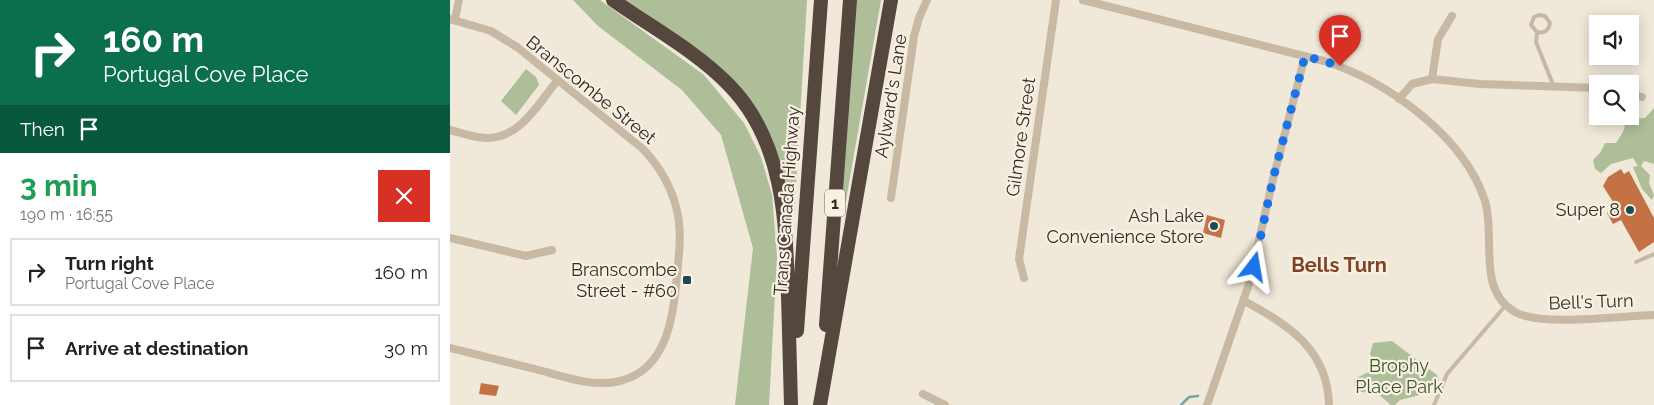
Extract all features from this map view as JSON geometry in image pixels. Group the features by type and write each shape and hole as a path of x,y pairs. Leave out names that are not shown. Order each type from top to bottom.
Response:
{"highway":[{"path":"613,0 704,63 730,86 751,114 769,146 781,186 786,238 791,405"},
{"name":"Trans Canada Highway","path":"791,405 821,0"},
{"name":"1","path":"819,405 850,0"},
{"path":"819,405 891,0"}],"street":[{"path":"453,19 459,0"},
{"name":"Aylward's Lane","path":"891,198 914,36 927,0"},
{"name":"Gilmore Street","path":"1024,278 1018,259 1056,0"},
{"name":"Bell's Turn","path":"1083,0 1305,56 1356,72 1399,100 1442,133 1460,155 1474,178 1488,213 1492,286 1506,306 1527,317 1556,320 1654,315"},
{"path":"1432,79 1438,39 1452,16"},
{"name":"Branscombe Street","path":"450,348 582,381 610,383 621,381 642,371 657,356 666,340 673,312 680,244 678,212 670,188 658,166 643,149 501,37 475,25 453,19"},
{"path":"1207,405 1244,301 1305,56"},
{"path":"1399,100 1412,84 1432,79 1480,84 1589,88"},
{"path":"450,130 487,138 505,134 524,121 557,81"},
{"path":"450,238 526,256 552,250"},
{"path":"1244,301 1287,325 1304,342 1322,370 1329,394 1329,405"},
{"path":"923,394 945,405"}],"lane":[{"path":"1537,32 1546,31 1550,23 1545,16 1539,15 1534,17 1532,25 1537,32 1536,42 1554,87"},
{"path":"1636,262 1654,254"},
{"path":"1434,405 1446,374 1506,306"}],"green space":[{"path":"573,0 600,0 704,75 744,123 761,157 772,195 777,256 769,405 735,405 753,248 721,135 682,90 598,26"},
{"path":"623,0 807,0 794,217 786,182 761,120"},
{"path":"856,0 881,0 846,200 838,224"},
{"path":"526,69 536,77 539,85 516,115 501,101"},
{"path":"1654,108 1654,164 1644,161 1641,166 1650,175 1649,183 1654,195 1652,200 1642,189 1633,167 1638,166 1633,158 1611,164 1601,173 1595,169 1593,160 1600,153 1605,143 1616,143 1625,125 1639,125 1639,118 1645,118"},
{"name":"Brophy Place Park","path":"1392,341 1437,375 1439,380 1428,393 1400,400 1395,405 1391,405 1378,394 1355,391 1354,379 1377,368 1370,354 1373,343"}],"building":[{"name":"Super 8","path":"1621,169 1624,174 1629,171 1654,218 1654,242 1639,252 1621,220 1613,224 1607,213 1615,208 1615,205 1603,186 1608,177"},
{"name":"Ash Lake Convenience Store","path":"1207,215 1225,220 1221,238 1203,233"},
{"path":"481,383 499,386 496,396 479,394"}],"waterway":[{"path":"1181,405 1189,397 1198,396"}],"place":[{"name":"Super 8","path":"1630,210"},
{"name":"Ash Lake Convenience Store","path":"1214,226"},
{"name":"Branscombe Street - #60","path":"687,280"}],"district":[{"name":"Bells Turn","path":"1339,265"}],"route":[{"path":"1254,267 1273,179 1305,56 1340,66"}]}
